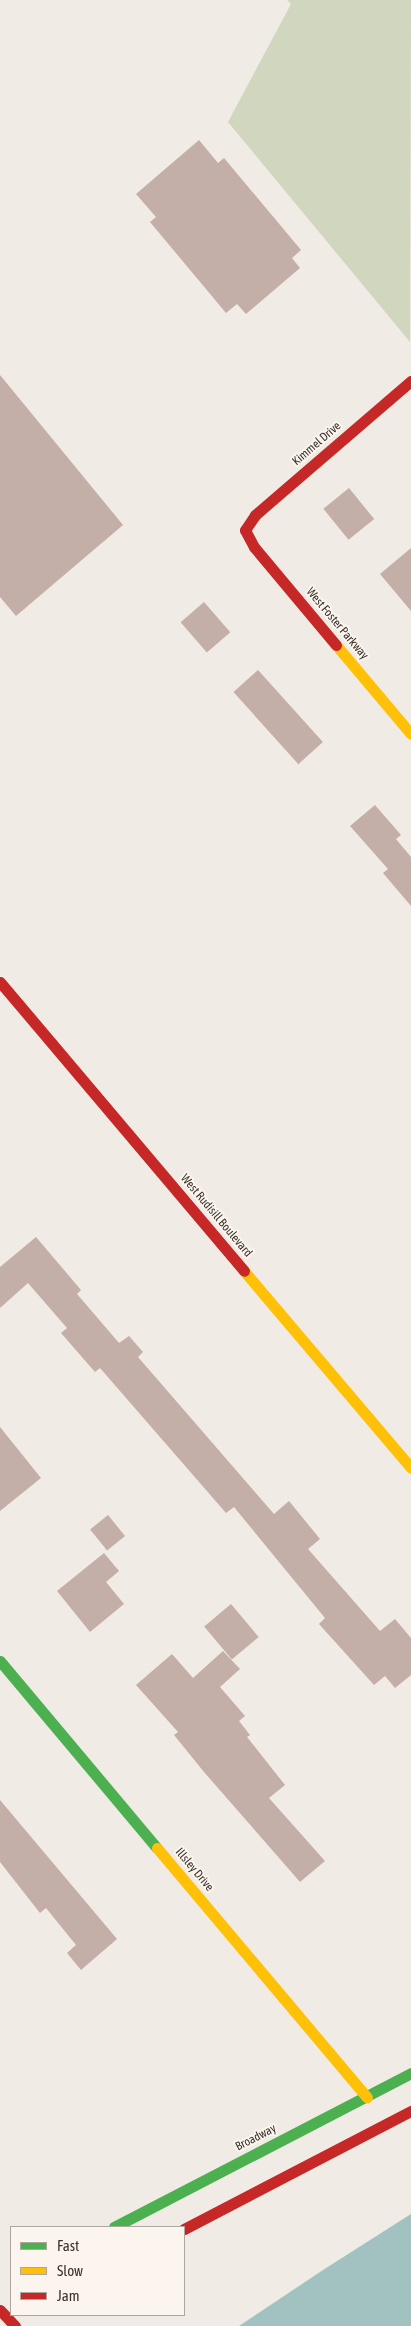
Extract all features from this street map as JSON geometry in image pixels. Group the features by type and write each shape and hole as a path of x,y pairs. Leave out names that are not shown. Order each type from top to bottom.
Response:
{"street":[{"name":"Kimmel Drive","path":"245,530 255,515 411,381"},
{"name":"West Foster Parkway","path":"245,530 254,547 411,734"},
{"name":"West Rudisill Boulevard","path":"0,982 411,1468"},
{"name":"Illsley Drive","path":"0,1661 367,2097"},
{"name":"Broadway","path":"116,2226 411,2073"},
{"path":"185,2227 411,2111"},
{"path":"0,2310 15,2326"}],"green space":[{"path":"287,0 411,0 410,342 228,122 291,4"}],"water":[{"path":"411,2214 411,2326 239,2326 323,2270"}],"building":[{"path":"199,140 218,163 224,158 301,250 292,258 300,268 246,314 237,304 226,313 150,222 156,217 136,194"},
{"path":"0,375 123,525 16,616 0,597"},
{"path":"349,488 374,519 349,540 323,509"},
{"path":"411,548 411,611 380,574"},
{"path":"204,602 230,632 207,653 181,622"},
{"path":"258,670 323,742 298,764 233,692"},
{"path":"375,805 401,835 396,839 411,857 411,906 383,873 388,869 350,826"},
{"path":"36,1237 81,1290 77,1294 119,1343 129,1336 143,1352 138,1357 274,1514 289,1501 320,1539 308,1549 380,1631 395,1619 411,1638 411,1675 395,1688 385,1676 374,1685 319,1624 325,1618 234,1507 226,1513 100,1368 95,1372 61,1333 67,1328 28,1283 0,1308 0,1267"},
{"path":"0,1427 41,1478 0,1511"},
{"path":"108,1515 125,1536 107,1550 90,1529"},
{"path":"104,1553 119,1571 106,1582 124,1604 90,1632 57,1591"},
{"path":"231,1604 259,1637 232,1659 204,1626"},
{"path":"223,1651 240,1669 220,1687 245,1716 239,1721 250,1735 247,1737 285,1785 269,1798 325,1861 300,1882 204,1772 174,1735 178,1732 136,1685 172,1654 193,1678"},
{"path":"0,1800 117,1939 81,1970 67,1953 76,1945 46,1908 40,1913 0,1862"}],"traffic: fast":[{"path":"0,1661 157,1848"},
{"path":"116,2226 411,2073"}],"traffic: slow":[{"path":"336,645 411,734"},
{"path":"244,1271 411,1468"},
{"path":"157,1848 367,2097"}],"traffic: jam":[{"path":"336,645 254,547 245,530 255,515 411,381"},
{"path":"0,982 244,1271"},
{"path":"185,2228 411,2111"},
{"path":"0,2310 15,2326"}]}
